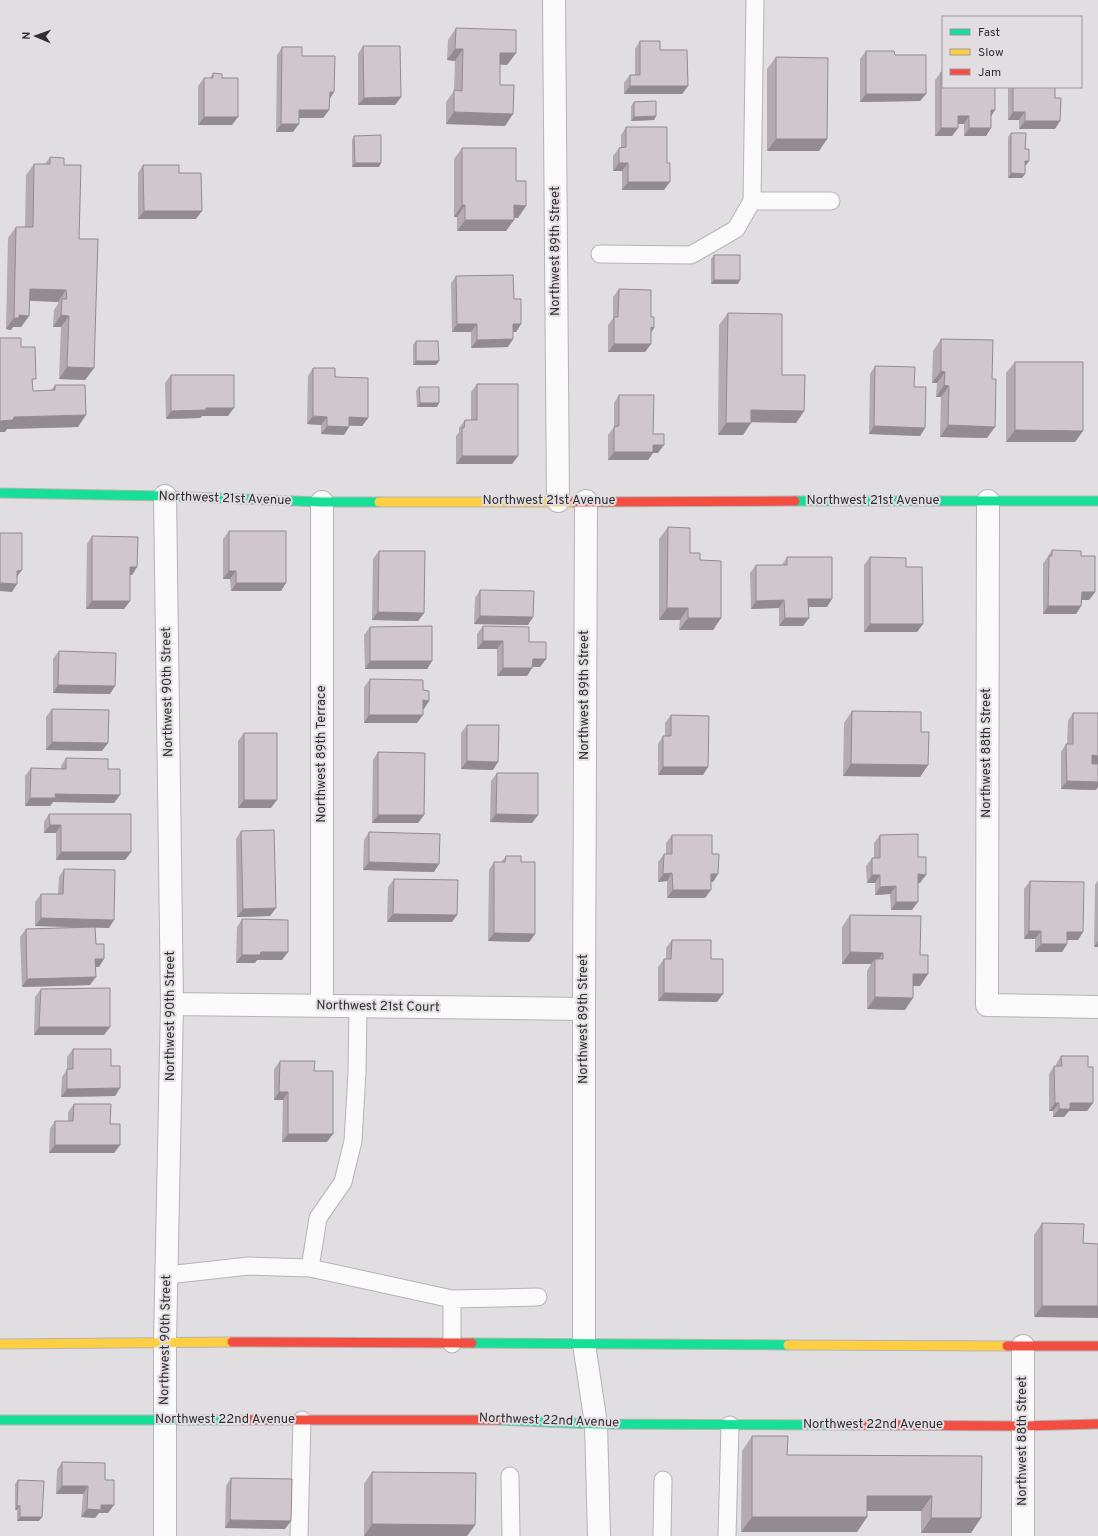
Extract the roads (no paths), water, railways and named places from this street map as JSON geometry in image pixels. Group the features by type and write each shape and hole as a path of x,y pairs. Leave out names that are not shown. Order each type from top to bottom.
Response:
{"main road":[{"name":"Northwest 21st Avenue","path":"0,493 165,496 322,502 1098,501"},
{"path":"0,1344 165,1342 1098,1346"},
{"name":"Northwest 22nd Avenue","path":"0,1420 473,1419 596,1424 1023,1426 1098,1424"}],"street":[{"name":"Northwest 89th Street","path":"554,0 558,501"},
{"name":"Northwest 90th Street","path":"165,496 172,1004 165,1342 165,1536"},
{"name":"Northwest 89th Street","path":"586,501 584,1344 596,1424 599,1536"},
{"name":"Northwest 88th Street","path":"988,501 987,1005 1098,1007"},
{"name":"Northwest 89th Terrace","path":"322,502 322,1006"},
{"name":"Northwest 21st Court","path":"172,1004 584,1009"},
{"name":"Northwest 88th Street","path":"1023,1346 1023,1536"}],"lane":[{"path":"600,254 691,255 736,229 752,201 755,0"},
{"path":"752,201 831,201"},
{"path":"310,1268 318,1218 343,1182 353,1142 357,1073 358,1007"},
{"path":"167,1275 249,1266 310,1268 372,1280 452,1299 538,1297"},
{"path":"452,1299 452,1344"},
{"path":"299,1536 302,1420"},
{"path":"726,1536 730,1425"},
{"path":"510,1476 511,1536"},
{"path":"662,1536 663,1480"}]}
